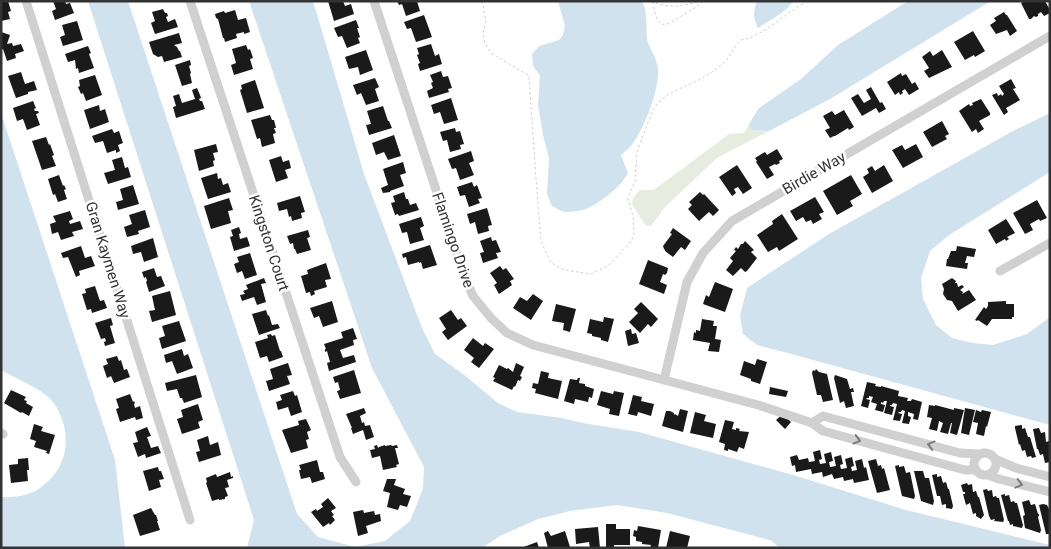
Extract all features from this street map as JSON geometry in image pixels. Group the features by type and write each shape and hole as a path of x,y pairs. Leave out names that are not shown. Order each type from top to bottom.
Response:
{"street":[{"name":"Gran Kaymen Way","path":"26,1 190,520"},
{"name":"Kingston Court","path":"190,1 340,457 356,482"},
{"name":"Flamingo Drive","path":"374,1 463,272 473,296 491,318 507,332 533,345 758,405 812,423 823,431 965,470 975,470"},
{"name":"Birdie Way","path":"664,380 687,282 703,253 732,221 1050,36"},
{"path":"1000,271 1050,243"},
{"path":"812,423 823,416 960,453 978,454 988,452 995,459 1016,468 1050,477"},
{"path":"978,454 973,463 975,470 981,474 988,474 999,479 1050,492"},
{"path":"988,474 994,471 995,459"}],"path":[{"path":"482,1 486,21 483,33 485,43 492,53 528,75 529,78 541,241 550,261 556,266 565,270 591,274 608,266 630,243 634,235 633,216 628,200 629,194 635,182 637,152 653,110 658,103 663,97 715,70 727,60 741,40 750,38 767,29 807,1"},
{"path":"652,2 659,23 667,25 699,5 701,1"},
{"path":"652,2 664,6 684,6 701,1"}],"shaded area":[{"path":"749,124 751,130 769,131 717,158 665,207 651,226 645,225 632,204 633,198 640,190 654,190 729,134 744,133"}],"water":[{"path":"88,1 128,1 297,514 318,537 355,547 385,541 410,521 423,489 424,467 372,368 249,1 313,1 364,174 422,328 435,354 498,403 517,412 639,432 793,475 906,510 1050,545 1050,548 780,548 770,540 667,513 617,505 570,511 538,519 500,536 482,548 247,548 254,520"},
{"path":"558,1 641,1 646,13 647,39 656,61 658,72 655,95 646,119 635,140 621,155 628,173 625,178 610,194 597,203 584,210 571,212 566,212 552,206 547,194 549,158 538,105 540,76 533,66 532,54 539,46 559,40 563,35 565,26"},
{"path":"757,1 793,1 782,13 758,28 754,14"},
{"path":"908,1 991,1 830,99 769,131 751,130 749,124 759,108 801,79 838,45"},
{"path":"1,113 115,460 125,548 1,548 1,497 25,495 43,486 55,474 61,464 66,444 63,422 53,402 36,389 1,370"},
{"path":"1050,113 1050,172 949,235 930,251 921,278 923,299 936,325 952,338 993,345 1027,334 1050,317 1050,425 757,345 743,334 740,316 747,288 829,234 1013,131"}],"building":[{"path":"1,1 8,1 11,11 8,12 10,19 1,21"},
{"path":"53,1 70,3 74,13 55,20 52,11 56,9"},
{"path":"328,1 343,1 345,6 351,4 354,14 334,21"},
{"path":"397,1 417,1 420,11 406,16 402,4 399,5"},
{"path":"1025,1 1045,1 1050,13 1044,16 1041,12 1038,16 1029,19 1021,3"},
{"path":"163,9 167,13 168,22 175,19 178,27 155,34 151,23 155,21 152,12"},
{"path":"235,10 238,20 246,18 250,32 236,34 237,38 225,42 215,14"},
{"path":"1004,12 1017,31 1010,36 1007,30 996,34 990,25 996,21 994,18"},
{"path":"424,15 432,37 416,42 411,28 407,29 404,22"},
{"path":"356,20 359,28 357,28 360,43 347,48 342,36 338,37 334,28"},
{"path":"77,21 83,40 63,46 60,37 65,35 62,25"},
{"path":"973,31 985,51 965,60 954,42"},
{"path":"1,32 10,35 7,44 12,43 13,46 21,44 24,51 15,54 16,58 7,61 3,49 1,49"},
{"path":"179,33 182,43 174,45 180,51 182,57 164,62 162,56 158,57 153,54 149,42"},
{"path":"431,44 435,56 439,54 442,64 420,71 417,48"},
{"path":"246,45 248,50 250,49 253,58 250,59 253,69 234,75 231,65 236,63 232,49"},
{"path":"88,46 94,68 79,73 78,68 76,69 75,60 68,62 65,54"},
{"path":"366,50 373,70 360,75 358,67 349,69 345,57"},
{"path":"942,50 952,67 929,78 924,71 929,68 922,57 930,51 933,56"},
{"path":"190,60 191,65 189,66 192,83 182,86 175,65"},
{"path":"441,71 443,77 448,76 452,88 448,89 449,92 429,98 427,91 433,88 430,75"},
{"path":"21,72 25,84 34,81 37,90 16,98 8,76"},
{"path":"901,73 902,76 906,74 912,84 915,82 919,89 909,95 905,89 900,95 899,92 895,95 887,82"},
{"path":"95,75 102,95 86,101 78,87 80,86 79,80"},
{"path":"375,78 379,87 375,89 379,101 366,105 361,93 357,95 353,85"},
{"path":"1011,79 1016,88 1013,89 1020,100 1006,108 1008,112 1004,115 992,95 997,93 998,96 1001,94 1002,96 1004,94 999,86"},
{"path":"255,80 264,108 247,113 240,90 242,89 241,85"},
{"path":"871,87 880,103 882,102 886,109 879,113 876,108 862,116 851,98 858,94 864,103 871,99 866,90"},
{"path":"197,88 201,98 199,99 202,101 205,109 176,118 173,107 176,106 173,96 179,94 182,103 195,99 192,90"},
{"path":"451,98 458,120 444,124 440,112 434,114 431,105"},
{"path":"981,99 990,115 979,121 984,129 978,133 976,129 972,132 959,111"},
{"path":"33,101 36,108 34,109 35,111 39,113 36,114 40,125 27,130 23,119 17,121 13,108"},
{"path":"99,105 100,111 105,109 109,122 90,129 84,110"},
{"path":"383,106 392,128 369,135 366,125 371,124 367,111"},
{"path":"844,110 854,127 849,130 848,128 830,138 825,130 830,128 823,116 832,111 835,115"},
{"path":"270,115 272,120 274,120 276,128 274,128 276,133 273,134 275,143 262,147 260,138 257,139 251,120"},
{"path":"942,121 949,134 945,136 947,139 932,147 923,132"},
{"path":"455,128 456,132 460,131 464,144 460,145 461,149 450,152 447,140 443,141 440,132"},
{"path":"112,129 114,133 119,131 123,143 118,145 120,151 116,153 116,150 107,153 103,141 95,143 92,136"},
{"path":"394,135 401,156 388,160 384,152 376,155 372,143"},
{"path":"46,137 54,155 52,156 56,166 42,170 32,141"},
{"path":"216,144 218,152 213,153 214,166 199,171 194,150"},
{"path":"916,144 923,157 903,168 892,150 902,145 905,150"},
{"path":"777,149 783,159 779,161 780,163 769,167 774,175 767,179 755,158 765,152 767,155"},
{"path":"471,151 474,161 469,163 474,175 460,180 456,168 452,169 448,159"},
{"path":"281,156 283,162 289,160 291,168 285,170 288,178 276,182 269,160"},
{"path":"122,157 125,168 128,167 131,177 108,184 104,173 115,170 112,160"},
{"path":"403,162 406,173 400,175 404,186 383,193 381,188 388,185 383,169"},
{"path":"737,165 752,188 743,194 738,187 734,189 736,193 732,196 719,177"},
{"path":"884,165 893,181 872,193 863,177 869,173 867,169 872,166 875,171"},
{"path":"217,173 218,179 221,178 223,185 228,183 231,192 208,199 201,178"},
{"path":"59,175 66,189 64,190 67,199 58,202 55,194 53,195 48,179"},
{"path":"851,175 862,194 850,201 853,206 837,215 823,191"},
{"path":"472,182 474,187 477,185 482,198 478,199 480,203 469,207 465,195 460,196 457,187"},
{"path":"133,185 139,204 118,210 116,202 123,200 120,189"},
{"path":"404,192 410,205 416,203 419,210 399,216 398,214 395,215 391,203 395,202 393,196"},
{"path":"700,192 719,210 713,216 709,212 699,221 688,209 692,205 689,202"},
{"path":"300,196 305,212 301,213 302,218 292,221 287,209 279,211 277,203"},
{"path":"815,197 824,212 819,214 822,219 813,224 811,220 806,222 803,217 796,221 790,211"},
{"path":"229,198 233,210 228,211 231,223 211,229 204,206"},
{"path":"1037,200 1047,218 1040,221 1039,219 1030,224 1033,230 1025,234 1013,213"},
{"path":"487,208 492,225 488,226 489,231 478,234 475,222 470,224 467,214"},
{"path":"145,210 150,227 138,231 139,234 127,237 124,227 132,224 129,215"},
{"path":"70,211 73,219 69,221 70,224 80,221 83,229 72,232 74,236 61,240 58,232 52,234 50,224 56,222 53,216"},
{"path":"782,214 798,239 779,251 777,247 768,252 757,235 773,224 772,221"},
{"path":"421,217 424,226 420,228 424,240 410,244 407,232 402,233 399,224"},
{"path":"1006,219 1015,233 1007,237 1009,239 1006,241 1005,239 996,244 988,230"},
{"path":"239,227 240,239 247,237 250,246 234,251 230,237 233,236 231,230"},
{"path":"673,228 691,241 685,250 681,247 673,257 665,251 663,246 672,234 670,233"},
{"path":"308,230 310,237 307,238 311,250 297,254 293,243 290,244 287,236"},
{"path":"491,237 492,241 496,240 501,252 496,253 498,258 483,263 480,253 484,252 480,241"},
{"path":"153,238 158,257 144,262 141,252 133,254 131,246"},
{"path":"745,241 754,250 751,252 757,258 747,271 745,272 741,268 733,276 726,270 733,261 730,258 736,251 734,250 736,247 738,249"},
{"path":"430,245 437,265 423,269 421,262 408,265 406,257 403,258 402,254"},
{"path":"81,246 85,258 91,256 95,266 79,271 80,275 76,277 68,257 63,258 61,253"},
{"path":"957,246 976,249 974,257 967,256 965,263 968,263 967,269 946,266 951,251 956,251"},
{"path":"250,253 257,275 245,279 242,271 237,273 234,264 239,262 237,257"},
{"path":"648,260 668,268 667,273 663,274 660,282 667,285 664,294 639,284"},
{"path":"326,263 331,279 325,280 327,287 314,291 315,294 311,296 310,292 306,293 301,276 308,274 307,270"},
{"path":"500,266 503,270 506,268 514,279 510,281 512,285 499,294 494,285 497,283 490,273"},
{"path":"154,268 157,277 161,276 165,286 149,292 146,277 144,278 142,272"},
{"path":"264,278 266,283 261,284 266,302 257,305 254,297 242,301 240,295 245,294 243,291 248,289 246,285"},
{"path":"952,278 956,281 955,283 957,283 958,287 962,285 964,287 960,290 963,292 962,294 969,290 976,300 958,311 952,301 947,300 943,294 942,284"},
{"path":"715,282 733,289 725,312 703,304 706,295 709,297"},
{"path":"95,286 100,301 104,300 107,308 92,313 91,309 87,310 82,294 86,293 85,289"},
{"path":"170,291 176,315 152,322 149,311 155,310 152,296"},
{"path":"533,294 543,301 531,320 513,308 520,297 527,301"},
{"path":"332,301 338,322 323,327 319,316 314,318 310,308"},
{"path":"1006,301 1006,304 1014,304 1014,317 1012,319 992,319 987,326 975,320 984,307 986,309 988,302"},
{"path":"641,302 658,319 651,327 648,324 640,333 629,322 638,313 634,309"},
{"path":"556,304 576,309 570,332 563,330 564,323 552,321"},
{"path":"266,310 272,325 278,324 280,328 259,335 252,314"},
{"path":"451,310 458,320 461,318 467,326 448,340 442,332 446,329 439,318"},
{"path":"604,317 614,319 608,342 587,333 590,319 603,322"},
{"path":"111,318 113,325 110,326 115,343 105,346 105,338 101,339 95,323"},
{"path":"702,319 714,321 713,326 717,326 715,339 721,340 719,352 708,351 710,343 693,340 694,332 696,333 696,330 700,331"},
{"path":"179,321 186,341 162,349 159,338 165,336 162,326"},
{"path":"353,328 357,339 353,340 354,345 340,350 343,358 354,355 356,362 329,371 327,363 330,362 327,351 325,352 324,344 343,338 341,332"},
{"path":"631,329 632,334 636,333 639,343 628,346 625,331"},
{"path":"271,334 272,336 275,335 283,357 269,362 267,356 260,358 255,342 268,338 267,335"},
{"path":"473,338 483,346 485,343 494,349 479,368 471,362 474,358 464,350"},
{"path":"182,349 184,356 188,354 193,368 177,374 172,361 166,363 164,355"},
{"path":"117,356 119,361 121,360 124,370 127,369 130,377 114,383 111,376 107,378 103,366 108,364 106,359"},
{"path":"757,359 767,362 760,384 740,375 744,361 755,365"},
{"path":"288,363 292,375 287,376 290,384 269,391 266,381 273,379 270,369"},
{"path":"516,363 524,367 520,381 518,380 512,390 493,381 499,365 513,372"},
{"path":"816,369 827,374 833,400 823,402 821,395 817,395 812,373"},
{"path":"354,370 361,393 340,399 337,391 340,390 338,382 335,383 333,377"},
{"path":"541,371 549,373 548,378 562,381 558,399 535,393 536,389 532,388 533,383 538,384"},
{"path":"196,375 202,397 184,403 177,389 167,391 165,383"},
{"path":"835,375 847,379 850,389 853,388 854,392 851,392 854,406 846,408 844,401 840,403 834,378"},
{"path":"580,378 579,383 594,389 592,398 589,397 588,402 575,399 574,404 564,401 570,379 577,380"},
{"path":"867,382 876,384 875,386 899,391 898,396 908,398 907,401 912,399 922,402 918,420 913,419 914,414 908,412 908,416 911,417 909,424 902,423 905,411 902,410 898,413 902,414 900,421 893,420 897,404 893,403 890,405 894,407 892,415 884,413 887,401 881,402 881,404 885,405 883,412 875,410 877,404 871,402 873,397 869,396 866,399 870,400 868,408 861,406"},
{"path":"770,387 788,391 786,397 769,394"},
{"path":"11,390 26,397 24,400 27,401 26,403 33,407 29,416 4,403"},
{"path":"293,391 295,396 297,395 302,412 291,416 288,407 278,410 276,402 282,400 280,395"},
{"path":"601,391 613,394 614,391 624,393 619,416 609,414 610,409 597,405"},
{"path":"130,394 135,403 135,408 140,406 143,418 136,420 135,417 120,422 116,409 119,408 116,399"},
{"path":"633,395 642,397 641,401 654,404 651,416 638,412 637,416 628,414"},
{"path":"198,404 203,420 198,422 200,428 182,434 177,419 183,417 181,410"},
{"path":"929,405 964,410 957,435 950,433 952,423 948,434 940,432 943,423 939,421 937,431 929,429 932,418 927,417"},
{"path":"364,408 366,413 360,416 362,423 364,422 365,426 370,425 374,437 366,440 363,430 353,434 346,414"},
{"path":"965,408 975,410 969,435 961,433"},
{"path":"680,409 688,411 683,432 662,426 666,411 670,411 678,416"},
{"path":"976,410 991,412 984,436 976,434 978,423 973,422"},
{"path":"695,412 706,415 704,421 716,424 713,438 690,433"},
{"path":"783,414 791,422 785,429 776,420"},
{"path":"306,419 311,430 307,432 309,439 306,440 308,448 291,453 282,430 299,425 298,421"},
{"path":"725,420 734,422 732,429 736,430 736,428 740,429 739,431 749,432 744,449 739,447 737,452 728,449 728,451 724,450 725,444 719,442"},
{"path":"34,424 43,427 41,431 55,435 49,454 46,453 47,451 34,447 36,441 30,439"},
{"path":"1022,425 1022,429 1025,428 1028,437 1030,437 1036,457 1027,457 1025,450 1022,451 1019,445 1015,426"},
{"path":"147,427 151,436 147,437 151,448 158,446 161,453 146,458 145,454 138,457 133,443 138,442 135,432"},
{"path":"1039,428 1041,433 1045,432 1046,442 1049,441 1050,462 1045,463 1043,454 1040,455 1037,449 1033,429"},
{"path":"208,436 210,445 218,442 221,455 199,462 196,452 200,451 197,440"},
{"path":"377,445 378,448 385,445 397,445 398,448 395,448 399,464 396,465 397,467 383,470 380,456 372,458 370,450 375,449 374,446"},
{"path":"820,450 822,459 819,460 820,464 826,463 824,454 831,452 833,461 829,462 830,467 836,466 834,457 841,455 843,464 840,465 841,469 847,468 845,459 852,457 854,466 851,467 852,471 857,470 855,461 862,459 869,480 854,483 853,479 844,481 843,477 834,479 832,474 823,477 822,472 812,474 811,469 796,472 795,465 792,466 790,457 797,455 799,460 808,458 809,462 815,461 813,452"},
{"path":"28,458 28,481 11,483 9,465 18,464 18,459"},
{"path":"876,459 878,466 881,465 882,469 884,468 890,490 877,493 868,461"},
{"path":"317,460 320,472 323,472 325,479 312,483 310,477 301,479 299,465"},
{"path":"899,465 899,467 904,466 906,473 910,472 914,499 902,496 895,466"},
{"path":"158,467 164,479 159,480 161,487 149,491 143,471"},
{"path":"914,471 923,471 925,478 929,478 934,501 933,505 921,501"},
{"path":"230,472 233,478 227,480 229,487 225,488 228,496 225,499 212,501 206,478 216,474 217,477"},
{"path":"937,474 937,477 941,476 943,483 946,482 949,489 952,509 946,508 946,504 942,505 940,496 937,496 932,475"},
{"path":"387,479 396,479 394,485 405,489 403,494 411,496 407,507 400,505 398,510 387,507 390,493 383,491"},
{"path":"967,483 968,485 972,484 973,492 976,491 979,497 984,515 981,519 976,516 976,513 973,514 970,503 966,505 963,494 965,492 963,492 961,485"},
{"path":"987,489 988,491 992,490 993,497 999,498 1003,522 994,521 995,519 991,520 989,516 983,490"},
{"path":"1005,494 1005,496 1009,495 1011,502 1017,503 1023,525 1022,528 1013,526 1013,524 1010,525 1008,521 1001,495"},
{"path":"328,498 336,508 331,511 335,520 330,525 329,523 323,527 311,512 323,507 321,504"},
{"path":"1029,500 1031,505 1035,504 1039,514 1040,533 1025,528 1022,502"},
{"path":"1039,505 1047,505 1050,511 1050,534 1046,534"},
{"path":"151,508 156,515 160,530 140,536 133,515"},
{"path":"363,510 364,513 374,511 375,515 380,514 381,521 366,526 368,533 358,536 353,512"},
{"path":"606,524 616,524 616,529 630,529 630,545 606,547"},
{"path":"638,526 661,530 658,548 650,548 651,545 636,541 636,537 633,536 634,530 637,531"},
{"path":"598,527 600,548 590,548 589,542 576,544 575,529"},
{"path":"548,531 551,536 565,531 570,547 548,548 544,533"},
{"path":"670,531 690,536 687,548 666,548"},
{"path":"537,542 539,548 521,548"}]}
